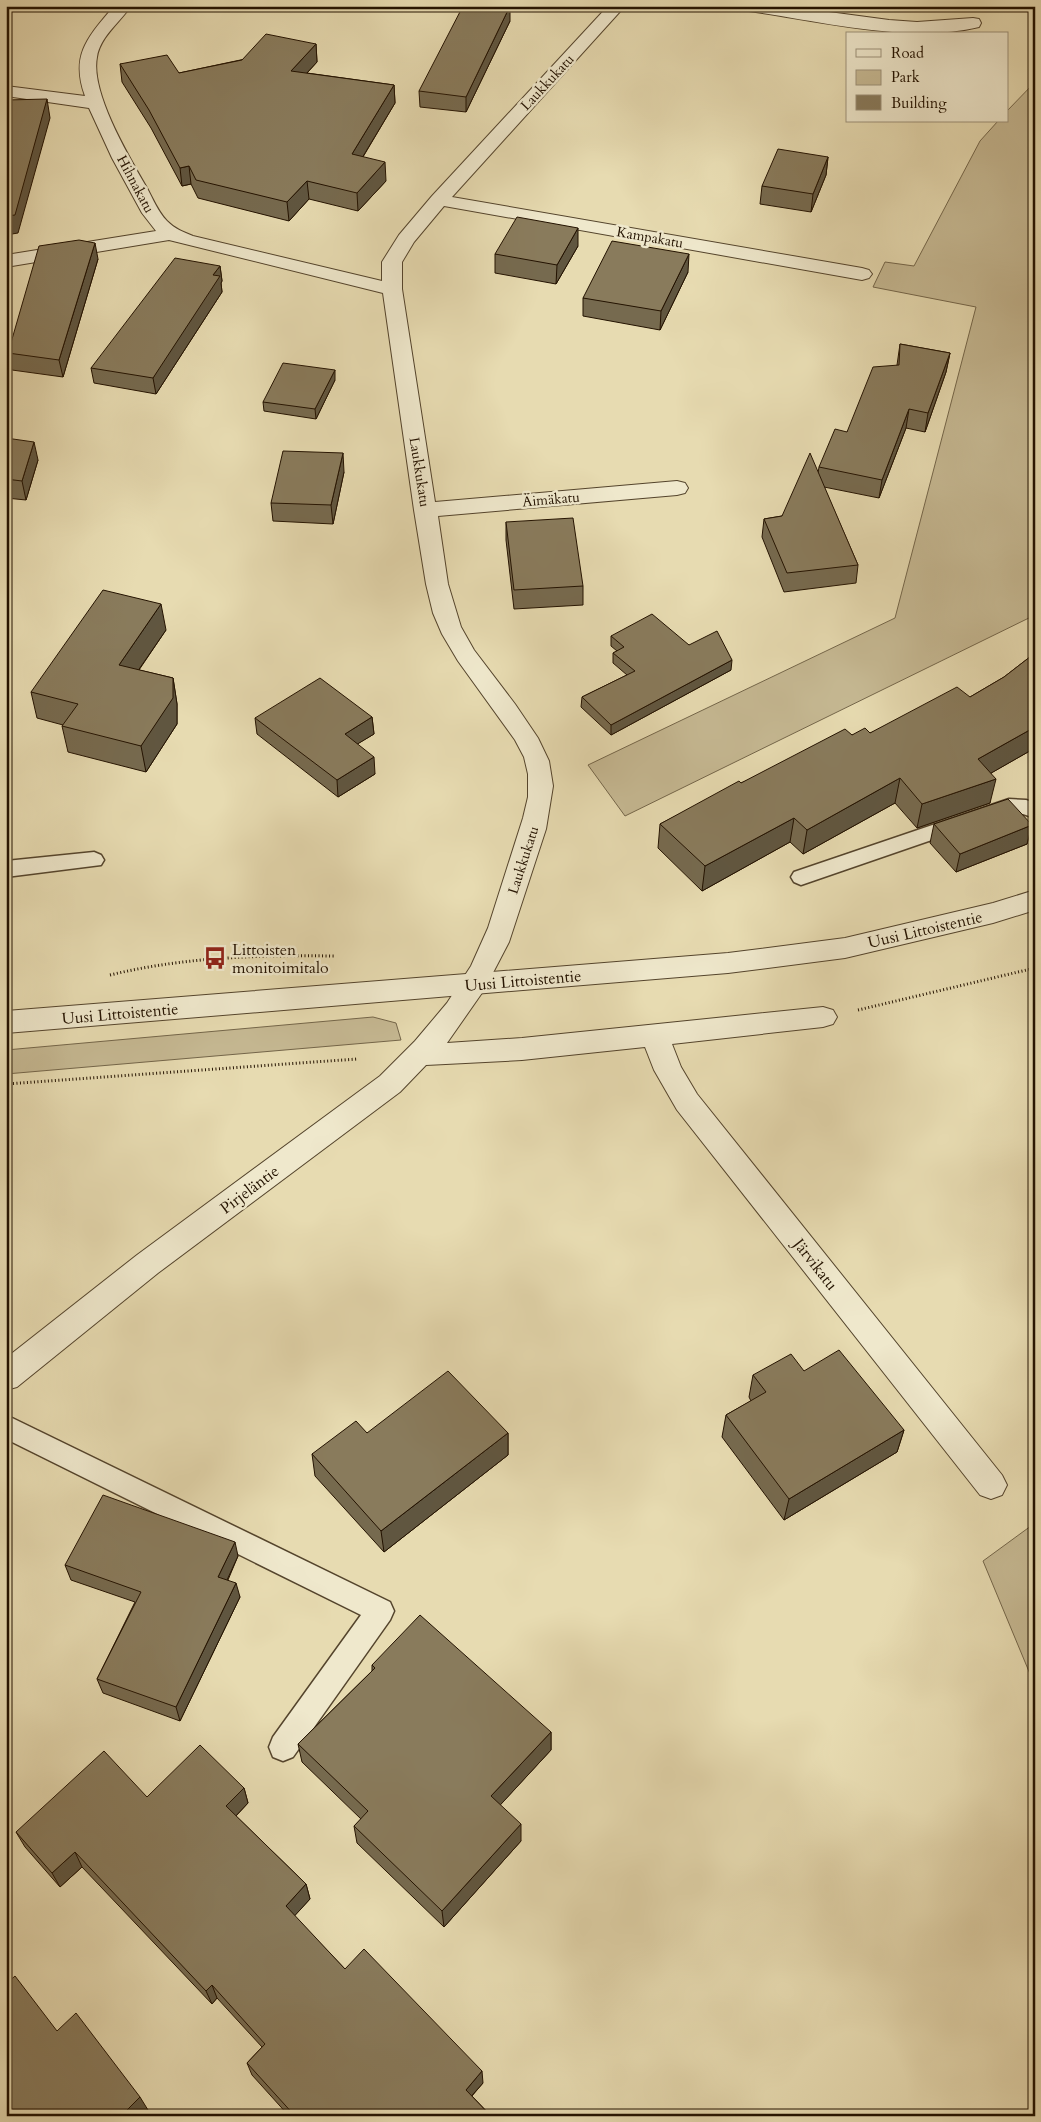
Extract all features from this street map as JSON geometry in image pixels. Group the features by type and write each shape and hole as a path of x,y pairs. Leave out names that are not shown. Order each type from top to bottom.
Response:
{"street":[{"name":"Hihnakatu","path":"123,6 99,37 88,56 88,77 94,103 151,213 159,224 171,234 206,246 392,289"},
{"name":"Laukkukatu","path":"475,984 495,948 536,820 541,786 540,771 526,739 467,656 448,622 436,584 392,289 392,262 398,250 439,200 617,6"},
{"path":"749,6 902,27 937,28 973,23"},
{"path":"6,91 94,103"},
{"name":"Kampakatu","path":"439,200 862,274"},
{"path":"6,261 171,234"},
{"name":"Äimäkatu","path":"426,510 677,488"},
{"name":"Uusi Littoistentie","path":"6,1022 728,963 844,948 993,913 1035,900"},
{"name":"Pirjeläntie","path":"6,1377 115,1290 390,1084 420,1055 450,1020 475,984"},
{"path":"420,1055 522,1049 822,1017"},
{"name":"Järvikatu","path":"655,1036 668,1070 687,1102 991,1485"}],"lane":[{"path":"801,877 1009,806 1026,807 1035,811"},
{"path":"6,869 94,860"},
{"path":"6,1426 380,1611 283,1747"}],"path":[{"path":"822,1017 931,994 1035,968"},
{"path":"6,1084 420,1055"}],"green space":[{"path":"1035,82 1035,615 625,816 588,765 895,618 976,307 873,287 885,262 914,266 980,141 997,122 1008,122 1008,110"},
{"path":"373,1017 396,1023 401,1040 6,1074 6,1050"},
{"path":"1035,1523 1035,1686 983,1561"}],"building":[{"path":"463,6 510,6 466,97 419,91"},
{"path":"266,34 316,44 291,71 394,85 352,154 385,162 357,193 307,181 287,202 196,180 189,166 180,168 149,110 120,64 167,55 179,73 242,60"},
{"path":"47,99 15,215 6,216 6,100"},
{"path":"778,149 828,157 813,194 762,186"},
{"path":"517,217 578,228 557,265 495,254"},
{"path":"79,240 95,243 59,360 8,353 39,246"},
{"path":"612,241 689,254 661,311 583,298"},
{"path":"175,258 220,266 213,275 220,276 153,378 91,368"},
{"path":"900,344 950,353 928,413 909,409 882,480 819,467 835,429 847,432 873,367 899,365"},
{"path":"283,363 335,370 315,409 263,402"},
{"path":"6,438 34,442 22,481 6,479"},
{"path":"283,451 343,453 331,505 271,503"},
{"path":"810,453 858,565 787,573 764,519 782,516"},
{"path":"573,518 583,586 514,590 506,522"},
{"path":"103,590 161,604 119,665 173,678 173,698 141,746 62,726 78,704 31,692"},
{"path":"652,614 689,645 717,631 732,660 611,725 582,697 635,671 613,653 624,647 611,636"},
{"path":"1035,653 1035,727 978,759 996,779 922,804 900,778 807,830 794,818 705,866 660,824 739,781 741,783 845,729 852,735 865,728 870,733 957,687 970,697 1004,677"},
{"path":"320,678 372,717 345,734 374,757 337,780 255,718"},
{"path":"1008,799 1032,825 960,854 934,824"},
{"path":"839,1350 904,1430 789,1499 726,1415 766,1392 753,1375 791,1354 804,1371"},
{"path":"448,1371 508,1433 381,1531 312,1454 356,1421 367,1433"},
{"path":"103,1495 235,1542 218,1577 236,1583 176,1707 97,1679 141,1592 65,1565"},
{"path":"420,1615 551,1732 491,1796 521,1824 442,1911 354,1826 368,1811 298,1744 375,1668 372,1665"},
{"path":"200,1745 244,1788 226,1806 306,1884 286,1906 345,1969 364,1949 482,2071 466,2090 491,2116 295,2116 247,2063 265,2044 212,1985 206,1991 75,1852 52,1873 16,1832 104,1751 147,1797"},
{"path":"15,1976 57,2031 76,2013 140,2097 121,2116 6,2116 6,1984"}],"place":[{"name":"Littoisten monitoimitalo","path":"215,958"}]}
